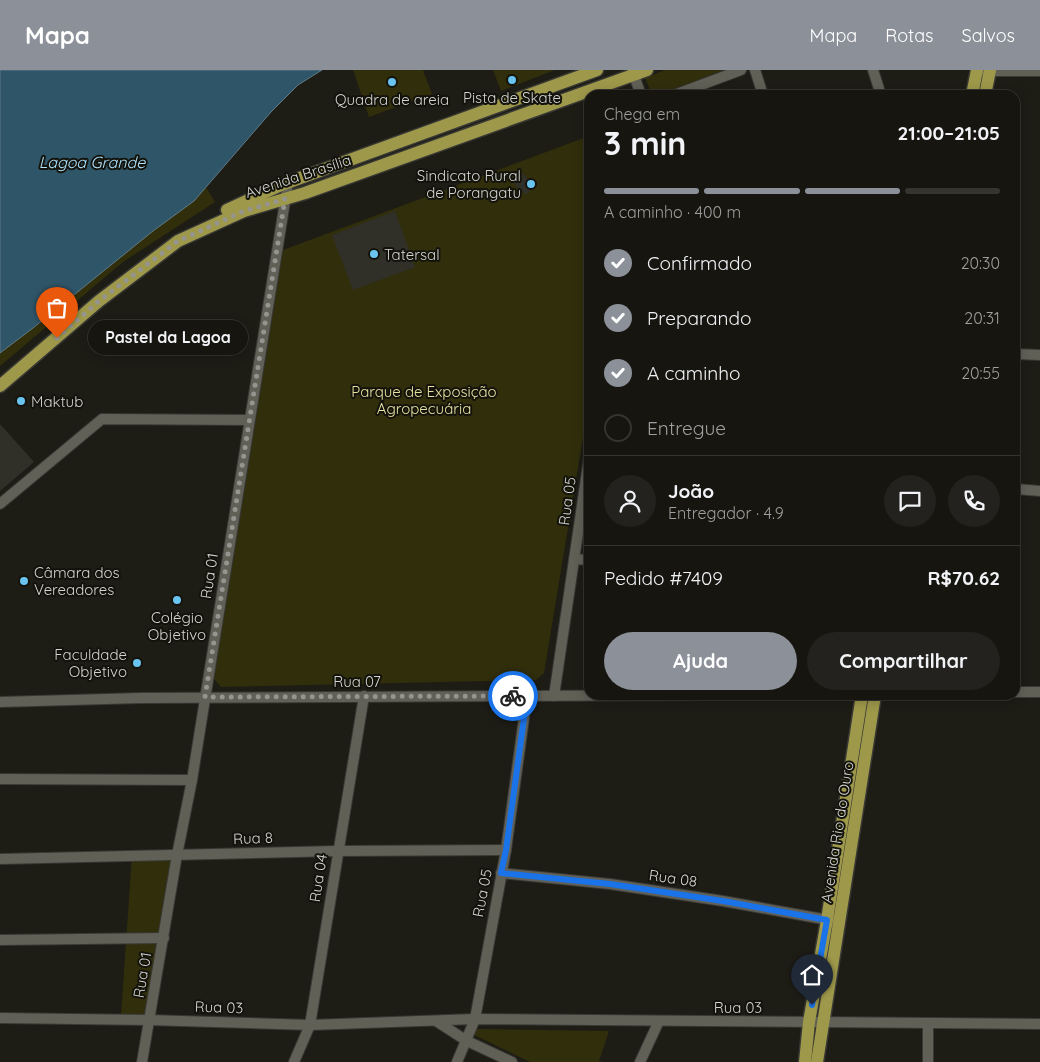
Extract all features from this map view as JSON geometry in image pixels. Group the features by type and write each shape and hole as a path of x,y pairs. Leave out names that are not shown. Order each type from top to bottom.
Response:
{"main road":[{"name":"Avenida Brasília","path":"0,386 99,301 178,241 229,208 304,176 597,70"},
{"name":"Avenida Brasília","path":"586,90 633,72 647,70"},
{"path":"974,90 983,71"},
{"path":"983,71 985,90"},
{"name":"Avenida Brasília","path":"178,241 244,211 305,193 584,91"},
{"path":"479,113 483,129"},
{"path":"367,154 371,169"},
{"path":"304,176 305,193"},
{"name":"Avenida Rio do Ouro","path":"862,700 864,723"},
{"name":"Avenida Rio do Ouro","path":"817,1062 833,921 864,723 873,700"},
{"name":"Avenida Rio do Ouro","path":"804,1062 809,1022 833,921"}],"street":[{"path":"687,90 741,70"},
{"path":"755,70 761,90"},
{"path":"873,70 879,90"},
{"path":"983,71 1040,71"},
{"path":"633,72 638,90"},
{"name":"Rua 01","path":"142,1062 177,855 192,780 285,199 284,184"},
{"path":"1020,354 1040,355"},
{"path":"0,504 102,419 249,420"},
{"path":"1020,489 1040,491"},
{"name":"Rua 05","path":"554,696 584,492"},
{"path":"574,560 584,560"},
{"path":"1020,692 1040,692"},
{"name":"Rua 04","path":"294,1062 310,1025 337,851 364,696"},
{"name":"Rua 05","path":"457,1062 475,1020 506,850 527,696"},
{"name":"Rua 07","path":"0,702 205,697 584,696"},
{"path":"0,778 192,780"},
{"name":"Rua 8","path":"0,859 337,851 506,850"},
{"name":"Rua 08","path":"501,873 610,884 723,901 833,921"},
{"path":"0,940 164,938"},
{"name":"Rua 03","path":"0,1018 310,1025 475,1020 1040,1024"},
{"path":"436,1021 467,1041 512,1062"},
{"path":"640,1062 659,1021"},
{"path":"928,1023 928,1062"}],"green space":[{"name":"Quadra de areia","path":"353,70 423,70 432,94 369,117"},
{"name":"Pista de Skate","path":"493,70 555,70 501,91"},
{"path":"665,70 724,70 671,90 650,90 645,78"},
{"name":"Parque de Exposição Agropecuária","path":"584,138 584,431 544,673 536,680 221,687 214,679 283,250"},
{"path":"204,184 215,202 123,262 0,366 0,345"},
{"path":"132,855 177,855 146,1016 121,1016"},
{"path":"475,1029 609,1031 599,1061 603,1062 530,1062 474,1035"}],"water":[{"name":"Lagoa Grande","path":"0,70 322,70 298,85 271,112 194,201 153,231 0,353"}],"building":[{"path":"522,173 535,185 526,195 513,183"},
{"path":"395,211 415,267 353,290 332,235"},
{"path":"0,424 34,462 0,491"}],"way so far":[{"path":"57,338 99,301 178,241 244,211 285,199 205,697 513,696"}],"place":[{"name":"Pista de Skate","path":"512,80"},
{"name":"Quadra de areia","path":"392,82"},
{"name":"Sindicato Rural de Porangatu","path":"531,184"},
{"name":"Tatersal","path":"374,254"},
{"name":"Pastel da Lagoa","path":"57,338"},
{"name":"Maktub","path":"21,401"},
{"name":"Câmara dos Vereadores","path":"24,581"},
{"name":"Colégio Objetivo","path":"177,600"},
{"name":"Faculdade Objetivo","path":"137,663"}],"route":[{"path":"513,696 527,696 506,850 501,873 610,884 723,901 827,920 812,1005"}]}
